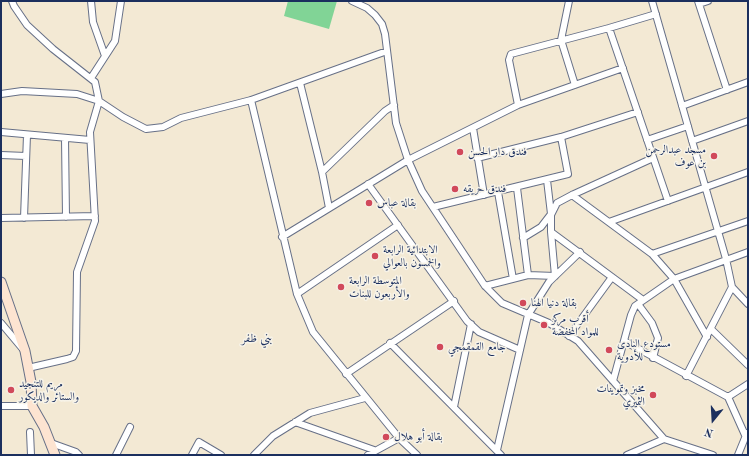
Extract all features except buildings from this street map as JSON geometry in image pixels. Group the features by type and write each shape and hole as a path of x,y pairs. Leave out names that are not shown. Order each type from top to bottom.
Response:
{"main road":[{"path":"1,282 25,351 32,406 51,443 55,455"}],"street":[{"path":"12,1 27,25 96,82 99,101 91,124 90,140 95,216 93,229 77,272 76,351 73,357 28,368"},
{"path":"91,1 93,22 105,56"},
{"path":"91,78 115,41 121,1"},
{"path":"352,1 367,8 378,19 385,34 396,123 408,160 422,191 485,286 502,303 549,323 578,341 664,439 698,453 712,455"},
{"path":"569,1 562,40 575,85"},
{"path":"652,1 726,259 732,287 748,304"},
{"path":"708,1 699,3 727,90"},
{"path":"518,105 509,60 511,54 656,14"},
{"path":"609,28 668,201"},
{"path":"1,94 22,91 78,94 99,101 123,117 146,129 163,127 181,118 251,100 387,51"},
{"path":"282,237 408,160 518,105 623,68"},
{"path":"682,106 748,82"},
{"path":"300,83 322,172 329,208"},
{"path":"251,100 282,237 297,294 313,332 365,398 399,438 417,455"},
{"path":"322,172 385,111 394,105"},
{"path":"478,158 561,137 638,112"},
{"path":"692,141 748,121"},
{"path":"647,140 688,126"},
{"path":"473,128 484,195"},
{"path":"1,132 90,140"},
{"path":"24,218 27,134"},
{"path":"433,207 517,188 568,174 561,137"},
{"path":"64,138 66,217"},
{"path":"1,155 26,156"},
{"path":"524,238 541,227 557,203 572,194 653,158"},
{"path":"609,222 748,172"},
{"path":"547,180 555,276"},
{"path":"368,184 471,324 479,332 520,350"},
{"path":"517,188 528,275"},
{"path":"498,192 513,279"},
{"path":"572,194 652,254 674,279 707,337"},
{"path":"1,218 95,216"},
{"path":"652,254 748,221"},
{"path":"297,294 398,225"},
{"path":"551,232 580,252 641,302 658,338 653,358"},
{"path":"499,453 528,315 549,282 580,252"},
{"path":"613,381 631,316 641,302 674,279 748,252"},
{"path":"485,286 528,275 555,276"},
{"path":"569,336 612,277"},
{"path":"686,376 712,329 732,287"},
{"path":"346,374 454,301"},
{"path":"1,323 25,351"},
{"path":"454,407 471,324"},
{"path":"712,329 748,365"},
{"path":"624,342 728,397 746,433 738,455"},
{"path":"390,343 499,453"},
{"path":"728,397 748,384"},
{"path":"254,455 273,436 310,412 365,398"},
{"path":"1,406 32,406"},
{"path":"295,422 374,450"},
{"path":"116,455 130,427"},
{"path":"30,432 31,455"},
{"path":"368,455 374,450 399,438"},
{"path":"626,455 642,452 664,439"},
{"path":"192,455 198,442 221,455"},
{"path":"51,443 76,452 79,455"}],"green space":[{"path":"288,1 337,1 329,29 284,16"}],"place":[{"name":"فندق دار الحسن","path":"460,152"},
{"name":"مسجد عبدالرحمن بن عوف","path":"714,156"},
{"name":"فندق حريقه","path":"455,189"},
{"name":"بقالة عباس","path":"369,203"},
{"name":"الابتدائية الرابعة والخمسون بالعوالي","path":"375,256"},
{"name":"المتوسطة الرابعة والأربعون للبنات","path":"341,287"},
{"name":"بقالة دنيا الهنا","path":"523,303"},
{"name":"أقرب مركز للمواد المخفضة","path":"544,325"},
{"name":"جامع القمقمجي","path":"440,347"},
{"name":"مستودع البادى للأدوية","path":"609,350"},
{"name":"مريم للتنجيد والستائر والديكور","path":"11,390"},
{"name":"مخبز وتموينات الثميري","path":"653,395"},
{"name":"بقالة أبو هلال","path":"386,437"}],"district":[{"name":"بني ظفر","path":"257,339"}]}
